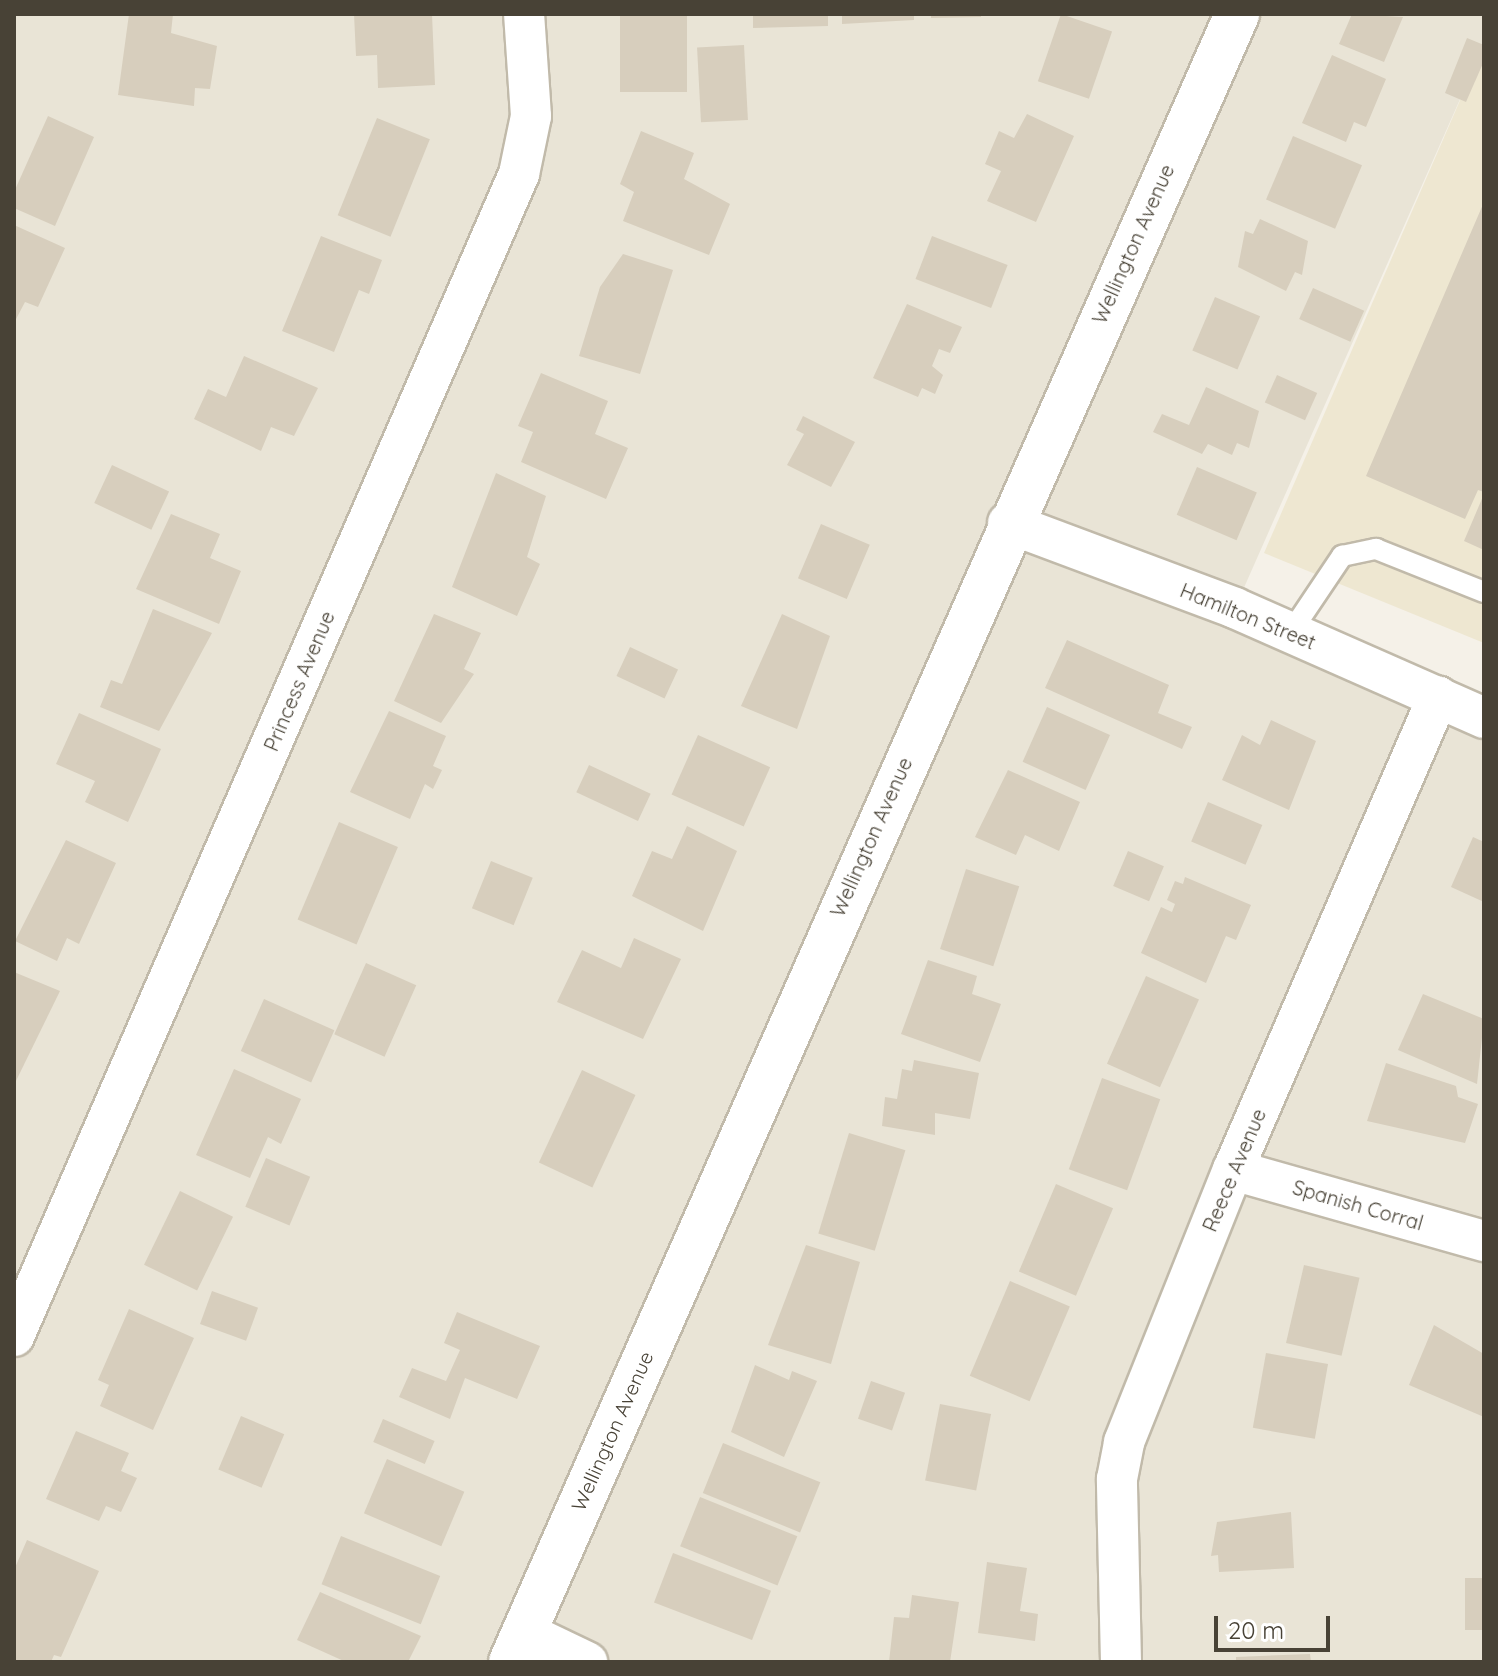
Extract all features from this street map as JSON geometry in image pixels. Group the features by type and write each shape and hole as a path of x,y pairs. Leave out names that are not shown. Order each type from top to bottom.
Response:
{"street":[{"name":"Princess Avenue","path":"14,1336 519,174 531,116 524,14"},
{"name":"Wellington Avenue","path":"517,1647 1008,523 1237,14"},
{"name":"Hamilton Street","path":"1008,523 1291,632 1484,718"},
{"name":"Reece Avenue","path":"1121,1662 1116,1494 1124,1442 1233,1170 1438,697"},
{"name":"Spanish Corral","path":"1233,1170 1484,1241"},
{"path":"517,1647 587,1662"}],"lane":[{"path":"1291,632 1342,556 1376,549 1484,592"}],"shaded area":[{"path":"14,14 1484,14 1484,45 1235,608 1484,739 1484,1662 14,1662"},
{"path":"1484,45 1484,643 1264,553"}],"building":[{"path":"129,14 173,14 171,33 217,46 210,89 195,88 194,106 118,95"},
{"path":"354,14 432,14 435,85 378,88 377,55 356,56"},
{"path":"620,14 687,14 687,92 620,92"},
{"path":"753,14 828,14 828,26 753,28"},
{"path":"842,14 914,14 914,20 842,24"},
{"path":"931,14 981,14 981,17 931,18"},
{"path":"1061,14 1112,32 1089,99 1038,81"},
{"path":"1352,14 1403,17 1384,62 1339,44"},
{"path":"1467,38 1484,45 1484,61 1466,102 1445,93"},
{"path":"744,45 748,120 701,122 697,47"},
{"path":"1332,55 1386,79 1366,127 1354,122 1346,142 1302,123"},
{"path":"1027,114 1074,136 1036,222 987,201 1001,171 985,164 999,131 1014,138"},
{"path":"48,116 94,137 55,226 14,208 14,192"},
{"path":"377,118 430,139 391,237 338,215"},
{"path":"641,131 694,153 684,179 730,204 709,255 623,221 634,192 620,184"},
{"path":"1293,136 1362,165 1335,229 1266,200"},
{"path":"1484,202 1484,492 1478,490 1465,519 1366,476"},
{"path":"1260,219 1308,241 1302,275 1295,272 1286,291 1238,267 1245,231 1253,234"},
{"path":"14,225 65,248 38,307 25,302 14,323"},
{"path":"321,236 382,260 369,294 359,290 334,352 282,331"},
{"path":"932,236 1008,265 991,308 916,279"},
{"path":"623,254 673,270 640,374 579,356 600,287"},
{"path":"1313,288 1364,311 1350,342 1299,319"},
{"path":"1215,297 1260,316 1237,370 1192,350"},
{"path":"907,304 962,327 950,353 939,349 932,366 943,375 935,394 922,388 918,397 873,378"},
{"path":"244,356 318,388 294,436 271,427 261,451 194,419 208,389 226,397"},
{"path":"541,373 608,401 595,434 628,448 606,499 521,462 533,432 518,426"},
{"path":"1277,375 1317,393 1305,420 1265,402"},
{"path":"1206,387 1259,411 1249,448 1237,443 1232,455 1208,444 1202,454 1153,432 1162,414 1189,425"},
{"path":"803,416 855,442 831,487 787,465 804,434 796,430"},
{"path":"112,465 169,492 151,530 94,503"},
{"path":"1197,467 1257,492 1237,540 1177,515"},
{"path":"496,473 546,496 527,557 540,564 517,616 452,587"},
{"path":"1484,494 1484,550 1464,541"},
{"path":"171,514 220,534 210,558 241,571 219,624 136,589"},
{"path":"821,524 870,545 847,599 798,578"},
{"path":"153,609 212,633 159,731 100,707 111,680 122,684"},
{"path":"434,614 481,633 464,669 474,674 441,723 394,701"},
{"path":"782,614 830,636 797,729 741,706"},
{"path":"1067,640 1169,685 1158,713 1192,727 1182,749 1045,688"},
{"path":"630,647 678,669 665,698 616,676"},
{"path":"1047,707 1110,735 1086,790 1023,762"},
{"path":"389,711 446,736 433,766 442,770 433,789 425,784 410,819 350,792"},
{"path":"79,713 161,749 128,822 85,802 95,781 56,764"},
{"path":"1271,720 1316,741 1289,810 1222,780 1242,735 1260,745"},
{"path":"698,735 770,767 744,827 672,794"},
{"path":"589,765 651,794 638,821 576,792"},
{"path":"1008,770 1080,802 1059,851 1025,835 1016,855 975,837"},
{"path":"1208,802 1262,825 1246,865 1191,842"},
{"path":"339,822 398,847 356,945 298,920"},
{"path":"687,826 737,851 703,931 632,896 652,851 672,859"},
{"path":"1473,837 1484,842 1484,902 1451,887"},
{"path":"66,840 116,863 79,944 67,938 57,961 15,941"},
{"path":"1128,851 1164,866 1149,901 1113,886"},
{"path":"491,861 533,878 514,925 472,908"},
{"path":"966,869 1019,886 993,966 940,949"},
{"path":"1185,877 1251,905 1236,940 1226,936 1206,983 1141,953 1161,907 1172,912 1175,904 1167,900 1175,881 1183,884"},
{"path":"634,938 681,959 643,1039 557,1002 582,950 621,968"},
{"path":"928,960 977,976 972,994 1001,1004 980,1062 901,1034"},
{"path":"366,963 416,985 385,1057 334,1034"},
{"path":"14,972 60,991 14,1085"},
{"path":"1146,976 1199,1000 1160,1087 1107,1064"},
{"path":"1423,994 1484,1019 1477,1084 1398,1050"},
{"path":"264,999 334,1030 311,1082 241,1051"},
{"path":"914,1060 979,1073 970,1119 935,1113 935,1135 882,1126 885,1097 897,1099 902,1069 912,1071"},
{"path":"1386,1063 1456,1086 1458,1097 1478,1104 1465,1143 1367,1121"},
{"path":"234,1069 301,1099 281,1144 268,1137 250,1178 196,1155"},
{"path":"582,1070 635,1095 592,1187 539,1162"},
{"path":"1102,1078 1160,1099 1127,1190 1069,1169"},
{"path":"849,1133 905,1150 875,1251 818,1233"},
{"path":"266,1158 310,1177 289,1226 245,1207"},
{"path":"1056,1184 1113,1208 1076,1296 1019,1271"},
{"path":"180,1191 233,1217 197,1291 144,1265"},
{"path":"806,1245 860,1262 831,1364 768,1345"},
{"path":"1304,1265 1360,1278 1342,1356 1286,1343"},
{"path":"1010,1281 1070,1306 1030,1401 970,1376"},
{"path":"212,1291 258,1308 246,1341 200,1324"},
{"path":"129,1309 194,1338 153,1430 100,1406 109,1385 98,1380"},
{"path":"457,1312 540,1346 517,1399 465,1378 450,1419 399,1397 412,1368 446,1381 460,1350 444,1343"},
{"path":"1434,1325 1484,1354 1484,1417 1409,1385"},
{"path":"1266,1353 1328,1364 1315,1439 1253,1428"},
{"path":"755,1365 789,1380 792,1371 817,1381 784,1457 731,1432"},
{"path":"871,1381 905,1393 892,1431 858,1419"},
{"path":"940,1404 991,1414 976,1490 925,1481"},
{"path":"241,1416 284,1434 262,1488 218,1469"},
{"path":"383,1419 435,1441 425,1464 373,1442"},
{"path":"76,1431 129,1453 121,1471 137,1478 121,1512 106,1506 99,1521 46,1499"},
{"path":"723,1443 820,1482 800,1532 703,1493"},
{"path":"387,1459 464,1492 441,1546 364,1513"},
{"path":"700,1497 797,1536 778,1585 680,1546"},
{"path":"1291,1512 1294,1568 1219,1572 1218,1555 1211,1556 1217,1522"},
{"path":"341,1536 440,1576 421,1624 322,1584"},
{"path":"27,1540 99,1571 61,1657 54,1655 51,1662 14,1662 14,1570"},
{"path":"673,1553 771,1591 752,1640 654,1602"},
{"path":"987,1562 1027,1568 1020,1611 1038,1614 1035,1641 978,1633"},
{"path":"1465,1578 1484,1578 1484,1630 1465,1630"},
{"path":"320,1592 421,1636 408,1662 346,1662 297,1640"},
{"path":"912,1595 959,1602 950,1662 889,1662 894,1617 909,1618"},
{"path":"1310,1654 1311,1662 1236,1662 1236,1657"}]}
